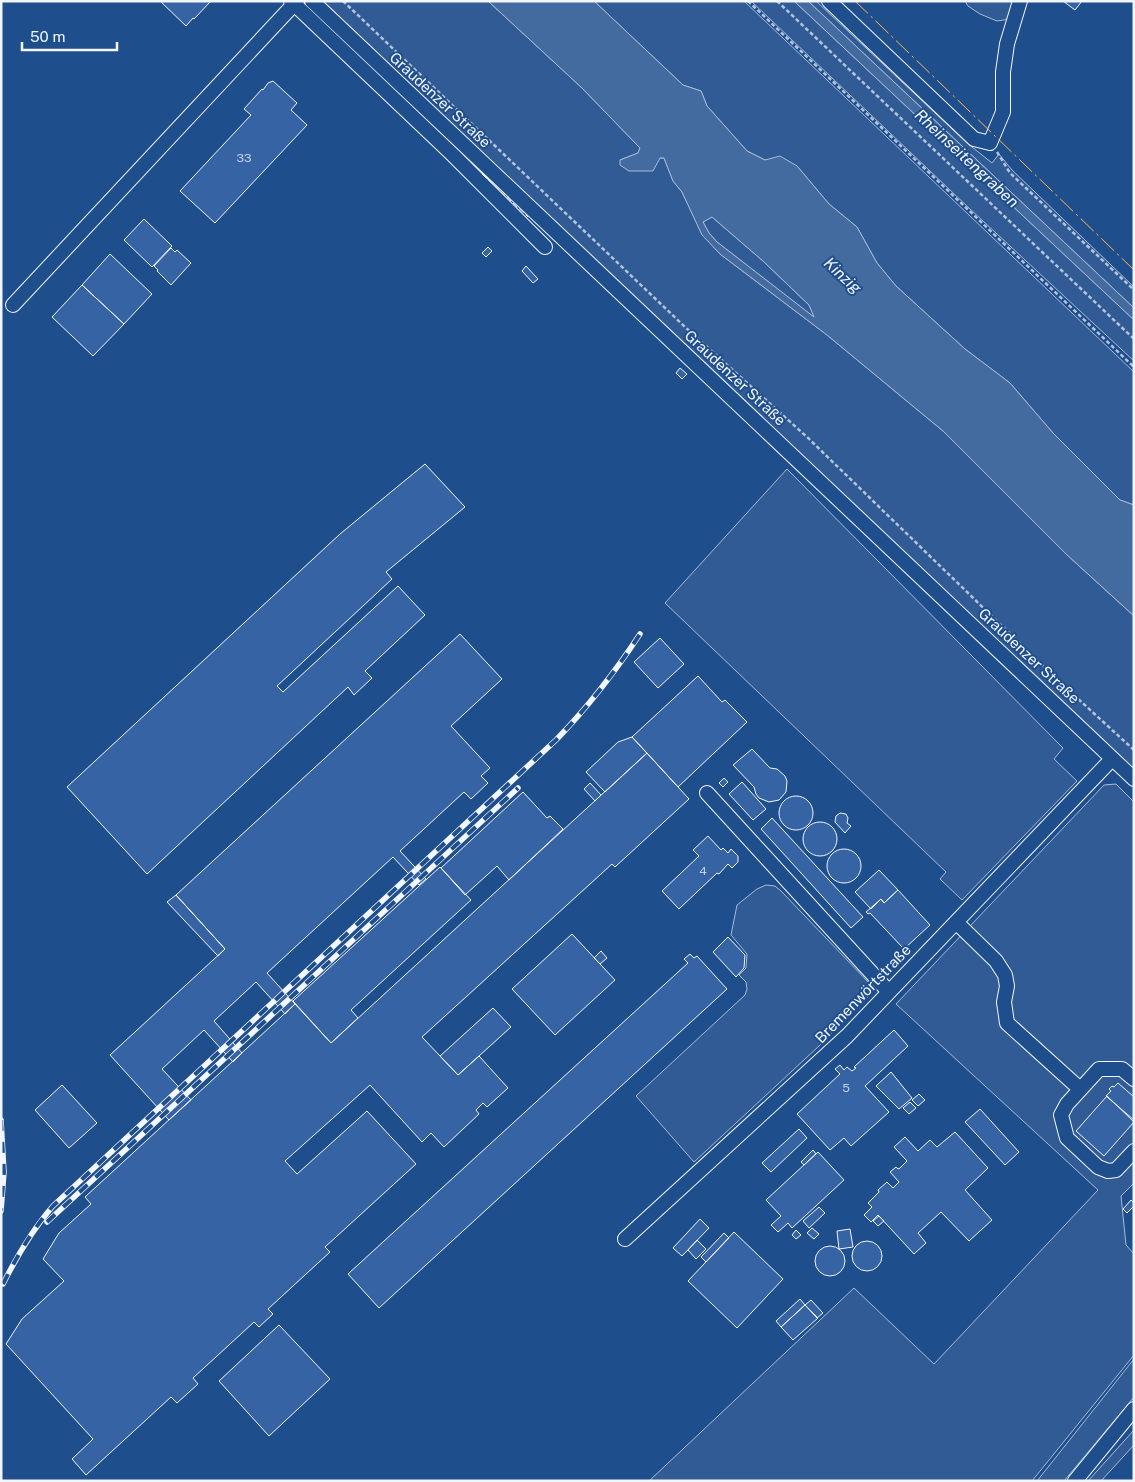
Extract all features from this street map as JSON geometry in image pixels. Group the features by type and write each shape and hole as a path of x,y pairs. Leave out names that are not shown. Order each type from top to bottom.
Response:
{"street":[{"name":"Graudenzer Straße","path":"312,1 1134,779"},
{"path":"829,1 974,139 990,143 1003,112 1004,63 1007,44 1020,1"},
{"path":"13,305 294,2 453,155 545,247"},
{"name":"Bremenwörtstraße","path":"625,1239 847,1036 1112,759"},
{"path":"708,793 889,992"},
{"path":"956,922 996,961 1005,975 1007,986 1004,1002 1007,1023 1080,1089"},
{"path":"1134,1079 1122,1069 1099,1069 1067,1104 1060,1115 1067,1138 1098,1167 1108,1172 1116,1170 1134,1151"},
{"path":"1075,1481 1134,1409"}],"path":[{"path":"343,1 685,326 807,437 1064,686 1134,750"},
{"path":"748,1 1134,367"},
{"path":"777,1 1134,339"},
{"path":"990,143 1010,173 1134,290"}],"shaded area":[{"path":"323,1 488,1 582,88 640,148 638,153 620,160 664,158 673,181 682,192 702,234 720,254 827,335 943,431 1066,554 1134,616 1134,772"},
{"path":"594,1 744,1 1134,372 1134,505 1120,500 1053,433 1010,383 965,349 896,286 877,263 857,227 829,204 797,166 765,160 747,151 707,106 701,91 683,85"},
{"path":"751,1 794,1 1134,320 1134,361 969,208"},
{"path":"808,1 816,1 967,143 992,163 999,154 1012,170 1134,287 1134,308"},
{"path":"965,1 1015,1 1010,19 997,21 980,14 968,6"},
{"path":"712,217 763,261 809,305 815,318 717,242 703,222"},
{"path":"787,469 1063,748 1054,759 1077,781 962,900 940,879 946,872 665,603"},
{"path":"1116,784 1134,802 1134,1183 1121,1196 1126,1245 1134,1254 1134,1355 1032,1481 649,1481 854,1288 934,1364 1098,1190 896,1004 1104,785"},
{"path":"766,885 775,886 781,891 869,983 870,995 819,1046 694,1162 636,1096 745,995 747,989 746,982 739,975 746,968 747,954 731,935 737,905 757,889"},
{"path":"1134,1359 1134,1397 1064,1481 1037,1481"},
{"path":"1134,1430 1134,1445 1101,1481 1088,1481"}],"water":[{"name":"Kinzig","path":"488,1 594,1 683,85 701,91 707,106 747,151 765,160 780,156 797,166 829,204 857,227 877,263 896,286 965,349 1010,383 1053,433 1120,500 1134,505 1134,616 1066,554 943,431 827,335 720,254 702,235 682,192 673,181 664,158 660,158 653,171 629,171 620,165 620,160 638,153 640,148 582,88","holes":["712,217 763,261 809,305 814,317 717,242 703,222"]},
{"name":"Rheinseitengraben","path":"794,1 808,1 1134,308 1134,320"}],"building":[{"path":"160,1 211,1 186,26"},
{"path":"1063,1 1082,1 1075,10"},
{"path":"273,81 297,103 291,110 307,125 215,223 180,191 251,115 244,109 268,83"},
{"path":"144,219 172,246 152,267 124,240"},
{"path":"488,247 492,251 486,257 482,253"},
{"path":"171,248 175,252 177,250 191,263 171,285 154,266"},
{"path":"110,254 152,294 124,324 82,285"},
{"path":"526,266 538,279 533,283 522,271"},
{"path":"82,285 124,324 93,356 52,317"},
{"path":"680,368 687,374 682,379 676,373"},
{"path":"425,464 465,507 386,572 392,579 277,686 283,692 398,586 425,615 365,671 372,678 354,695 348,687 147,874 67,787 340,534"},
{"path":"460,634 502,679 451,726 490,768 481,776 488,783 471,799 464,792 400,851 426,879 419,885 393,857 267,973 295,1004 285,1014 256,982 214,1021 242,1053 233,1062 204,1030 162,1069 191,1100 169,1120 110,1055 225,949 176,895"},
{"path":"660,638 684,664 658,688 634,662"},
{"path":"698,676 722,702 725,700 747,722 678,787 632,737"},
{"path":"632,737 647,753 605,792 586,772 618,742"},
{"path":"752,749 770,768 777,769 785,776 787,781 786,792 779,800 769,802 759,798 754,787 733,765"},
{"path":"647,753 689,799 615,867 612,864 422,1037 458,1075 479,1056 508,1088 487,1107 483,1103 476,1110 479,1114 444,1147 431,1133 422,1142 370,1085 285,1161 297,1174 367,1111 416,1164 325,1247 330,1252 268,1309 273,1314 259,1327 254,1322 193,1378 198,1384 177,1403 171,1397 86,1475 72,1459 93,1439 6,1344 22,1319 64,1281 43,1259 59,1233 91,1204 85,1197 295,1004 331,1043"},
{"path":"724,778 728,782 723,787 719,783"},
{"path":"742,782 766,809 753,820 729,794"},
{"path":"590,783 601,795 595,801 584,789"},
{"path":"523,792 547,818 550,816 563,829 509,880 497,866 465,895 441,868"},
{"path":"796,796 803,797 808,801 812,806 812,820 808,825 803,829 796,830 789,829 784,825 780,820 779,813 780,806 784,801 789,797"},
{"path":"840,813 846,814 848,818 847,823 851,826 845,833 835,822 836,816"},
{"path":"772,818 863,917 851,928 761,829"},
{"path":"820,822 827,823 832,827 836,832 836,846 832,851 827,855 820,856 813,855 808,851 804,846 803,839 804,832 808,827 813,823"},
{"path":"708,836 721,850 723,848 728,853 731,849 738,856 738,862 732,868 728,864 679,909 662,891 699,856 693,850"},
{"path":"844,849 851,850 856,854 860,859 860,873 856,878 851,882 844,883 837,882 832,878 828,873 827,866 828,859 832,854 837,850"},
{"path":"440,867 471,900 351,1010 358,1018 331,1043 293,1001"},
{"path":"879,870 898,890 884,903 881,899 871,909 855,892"},
{"path":"898,890 930,925 904,949 870,913 866,912 881,899 884,903"},
{"path":"176,895 225,949 218,956 167,902"},
{"path":"572,934 615,980 555,1035 512,989"},
{"path":"728,937 745,955 744,968 736,977 713,952"},
{"path":"601,951 607,958 600,964 594,958"},
{"path":"690,954 694,958 697,956 727,989 379,1308 348,1274 688,963 684,959"},
{"path":"493,1008 511,1027 458,1075 440,1056"},
{"path":"894,1030 908,1046 865,1086 889,1112 851,1146 844,1138 830,1150 797,1114 840,1074 835,1069 840,1065 844,1070 847,1067 852,1071"},
{"path":"891,1072 912,1098 899,1109 876,1086"},
{"path":"1118,1083 1134,1097 1134,1120 1106,1096 1111,1091 1109,1089"},
{"path":"62,1085 97,1123 69,1148 35,1110"},
{"path":"919,1094 925,1100 918,1106 912,1100"},
{"path":"1107,1096 1134,1122 1104,1156 1076,1131"},
{"path":"910,1102 916,1108 909,1114 903,1108"},
{"path":"980,1109 1019,1152 1005,1165 965,1122"},
{"path":"799,1129 807,1138 771,1172 762,1163"},
{"path":"955,1132 988,1168 965,1190 992,1220 969,1241 941,1212 918,1233 926,1243 914,1254 878,1215 871,1222 864,1215 872,1207 868,1203 887,1182 893,1188 899,1182 890,1172 896,1167 900,1168 907,1161 894,1147 905,1137 918,1151 930,1140 937,1147"},
{"path":"813,1150 816,1154 804,1165 801,1162"},
{"path":"818,1152 844,1180 792,1228 788,1223 778,1232 771,1225 781,1216 766,1200"},
{"path":"1131,1200 1134,1206 1127,1213 1123,1209"},
{"path":"819,1207 825,1213 809,1228 803,1221"},
{"path":"879,1216 884,1221 878,1226 873,1221"},
{"path":"700,1219 709,1228 682,1256 673,1248"},
{"path":"812,1228 819,1234 814,1239 807,1233"},
{"path":"850,1229 853,1247 839,1249 837,1231"},
{"path":"796,1230 801,1235 796,1239 792,1235"},
{"path":"734,1232 783,1279 737,1328 688,1281"},
{"path":"724,1233 729,1238 706,1262 701,1257"},
{"path":"697,1240 706,1249 696,1259 688,1250"},
{"path":"867,1241 873,1242 881,1250 881,1262 873,1270 867,1271 861,1270 853,1262 852,1256 853,1250 861,1242"},
{"path":"830,1246 836,1247 844,1255 844,1267 836,1275 830,1276 824,1275 816,1267 815,1261 816,1255 824,1247"},
{"path":"800,1299 805,1305 781,1327 776,1321"},
{"path":"811,1300 823,1313 817,1318 805,1305"},
{"path":"805,1305 818,1318 793,1340 781,1327"},
{"path":"279,1325 330,1379 269,1436 219,1381"}],"railway":[{"path":"3,1284 25,1244 53,1206 556,740 601,689 640,634"},
{"path":"47,1222 518,788"},
{"path":"1,1120 4,1172 1,1211"}],"fence":[{"path":"482,174 528,217"}],"power":[{"path":"855,1 1134,270"}]}
